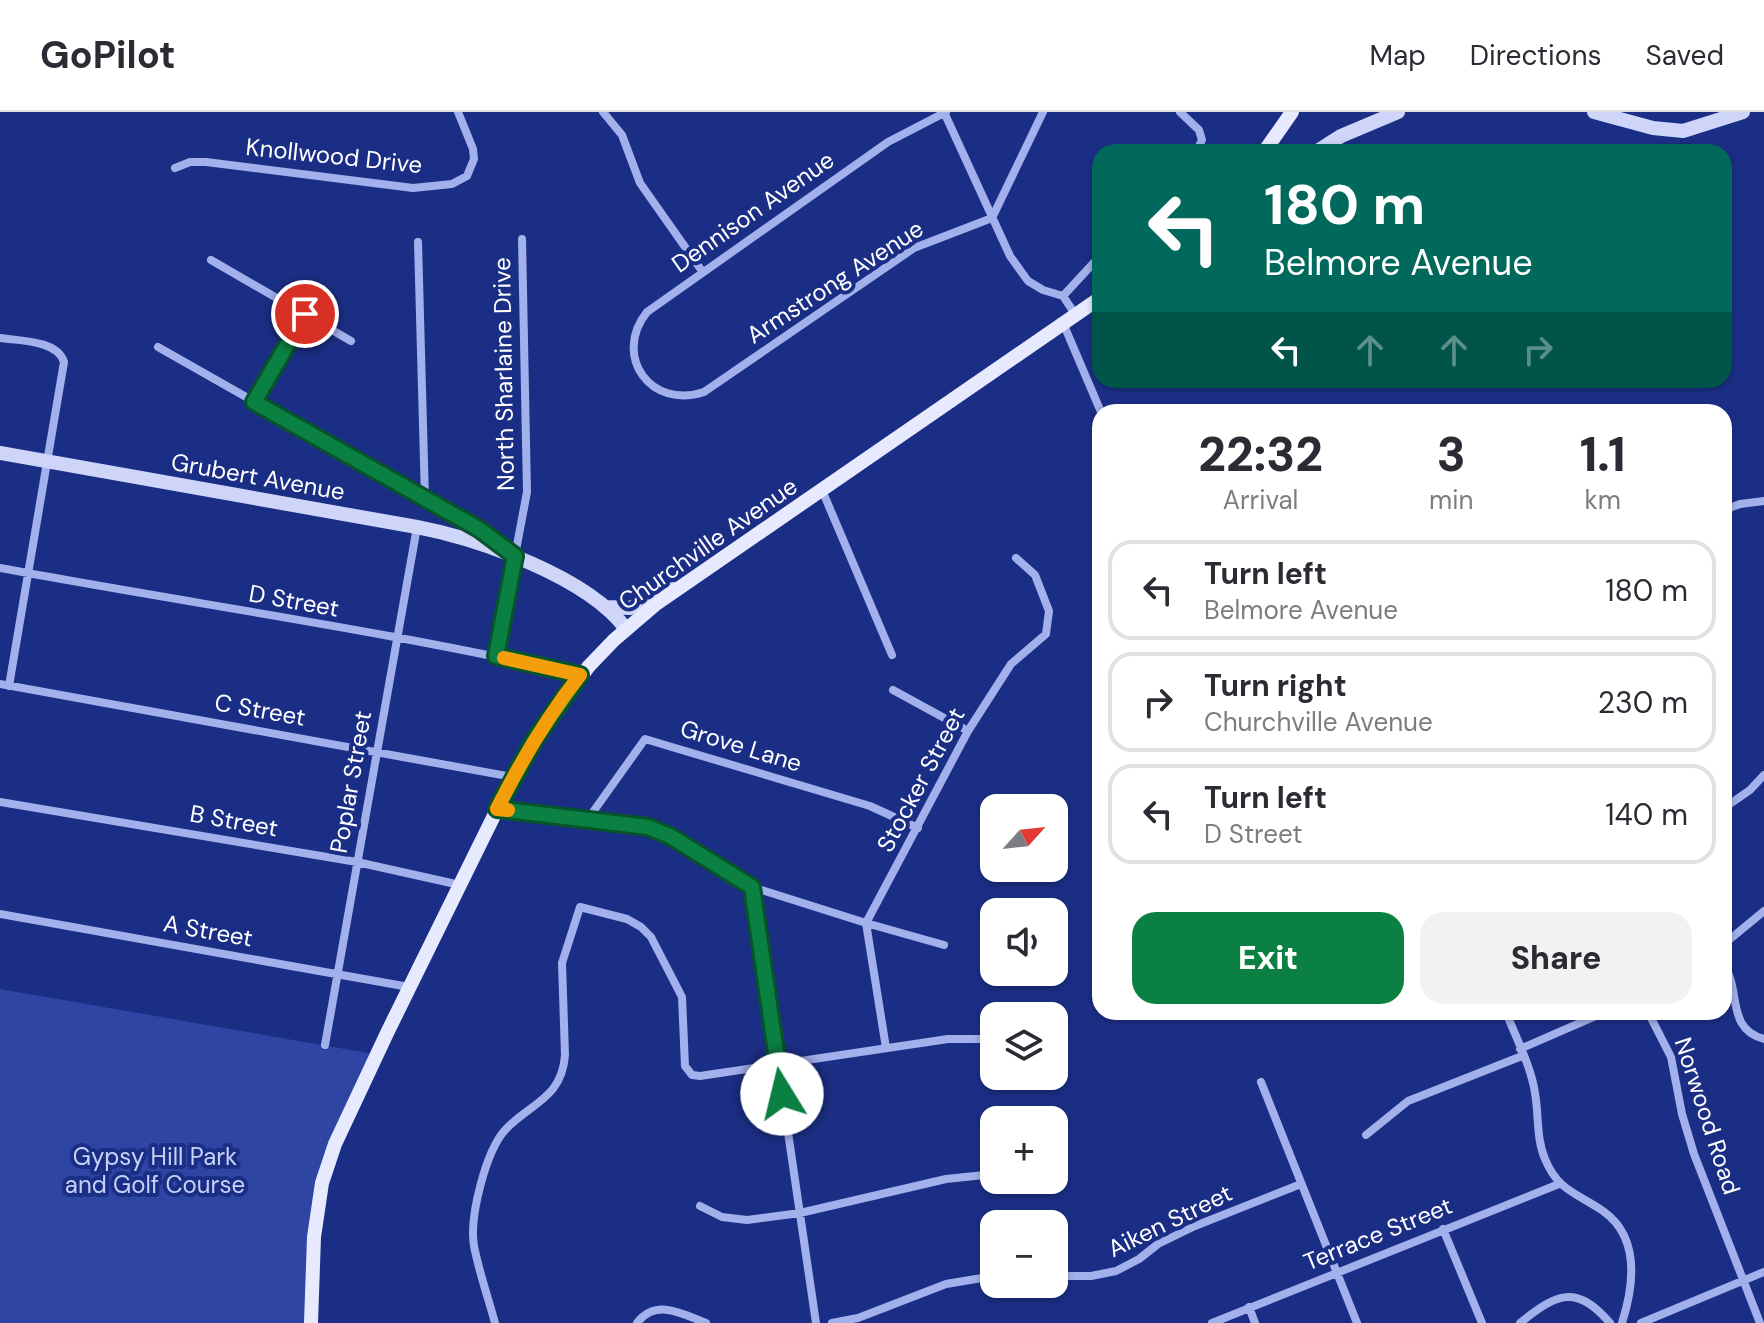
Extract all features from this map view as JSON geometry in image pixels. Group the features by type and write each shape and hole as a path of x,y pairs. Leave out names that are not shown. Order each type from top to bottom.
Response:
{"main road":[{"path":"1270,144 1292,112"},
{"name":"Churchville Avenue","path":"311,1323 315,1224 326,1169 339,1136 513,777 547,720 580,675 626,629 684,585 1092,304"}],"street":[{"name":"Knollwood Drive","path":"175,168 190,162 206,162 413,188 452,184 467,176 474,159 458,112"},
{"path":"603,112 622,135 640,183 702,271"},
{"path":"992,218 1043,112"},
{"path":"1180,112 1201,133 1200,144"},
{"path":"1328,144 1398,112"},
{"path":"1594,112 1653,128 1683,131 1743,112"},
{"path":"945,113 968,170 1010,256 1028,281 1063,296"},
{"name":"Dennison Avenue","path":"644,377 634,352 635,335 641,320 651,308 888,142 945,113"},
{"name":"Armstrong Avenue","path":"644,377 657,389 671,395 684,397 704,392 908,252 992,218"},
{"name":"North Sharlaine Drive","path":"496,656 528,479 522,239"},
{"path":"418,242 425,499"},
{"path":"211,260 351,341"},
{"path":"1063,296 1092,265"},
{"path":"1063,296 1092,386"},
{"path":"254,402 305,314"},
{"path":"0,338 52,347 63,356 64,362 28,573 4,685"},
{"path":"158,347 479,529 515,556"},
{"name":"Grubert Avenue","path":"0,453 417,527 470,540 515,556 607,607 626,629"},
{"path":"822,490 892,655"},
{"path":"1732,507 1764,501"},
{"name":"Poplar Street","path":"325,1045 417,527"},
{"name":"Stocker Street","path":"866,923 968,731 1011,664 1042,640 1048,630 1049,611 1035,575 1016,558"},
{"name":"D Street","path":"0,568 496,656 580,675"},
{"path":"607,607 630,608 684,585"},
{"name":"C Street","path":"4,685 513,777"},
{"path":"893,690 968,731"},
{"name":"Grove Lane","path":"588,819 645,739 870,806 918,828"},
{"path":"1732,802 1764,775"},
{"name":"B Street","path":"0,802 357,862 460,885"},
{"path":"497,809 640,825 662,832 752,887 944,945"},
{"path":"752,887 816,1323"},
{"path":"495,1323 473,1243 482,1180 498,1138 550,1094 562,1070 565,1055 562,963 580,907 627,919 651,937 682,997 685,1066 688,1072 700,1076 948,1039 980,1039"},
{"path":"1732,937 1764,911"},
{"name":"A Street","path":"0,914 409,987"},
{"path":"866,923 886,1048"},
{"path":"1732,984 1740,1022 1748,1031 1764,1039"},
{"path":"1509,1020 1535,1091 1542,1151 1559,1184 1603,1211 1626,1240 1632,1278 1622,1323"},
{"path":"1366,1135 1408,1101 1588,1020"},
{"name":"Norwood Road","path":"1652,1020 1671,1057 1690,1142 1760,1323"},
{"path":"1261,1082 1357,1323"},
{"path":"700,1206 713,1214 736,1220 800,1213 951,1178 980,1175"},
{"name":"Aiken Street","path":"1068,1276 1116,1271 1181,1233 1301,1184"},
{"name":"Terrace Street","path":"1212,1323 1559,1184"},
{"path":"1443,1229 1482,1323"},
{"path":"1641,1323 1764,1272"},
{"path":"832,1323 864,1316 937,1287 980,1279"},
{"path":"1520,1323 1546,1305 1572,1297 1588,1301 1610,1323"},
{"path":"1249,1307 1255,1323"},
{"path":"637,1323 647,1313 661,1309 706,1323"}],"green space":[{"name":"Gypsy Hill Park and Golf Course","path":"0,989 374,1054 328,1156 306,1323 0,1323"}],"slow traffic":[{"path":"504,658 580,675 547,720 513,777 497,809 508,810"}],"route":[{"path":"305,314 254,402 498,541 515,556 496,656 580,675 535,739 497,809 648,827 670,836 752,887 782,1094"}]}
